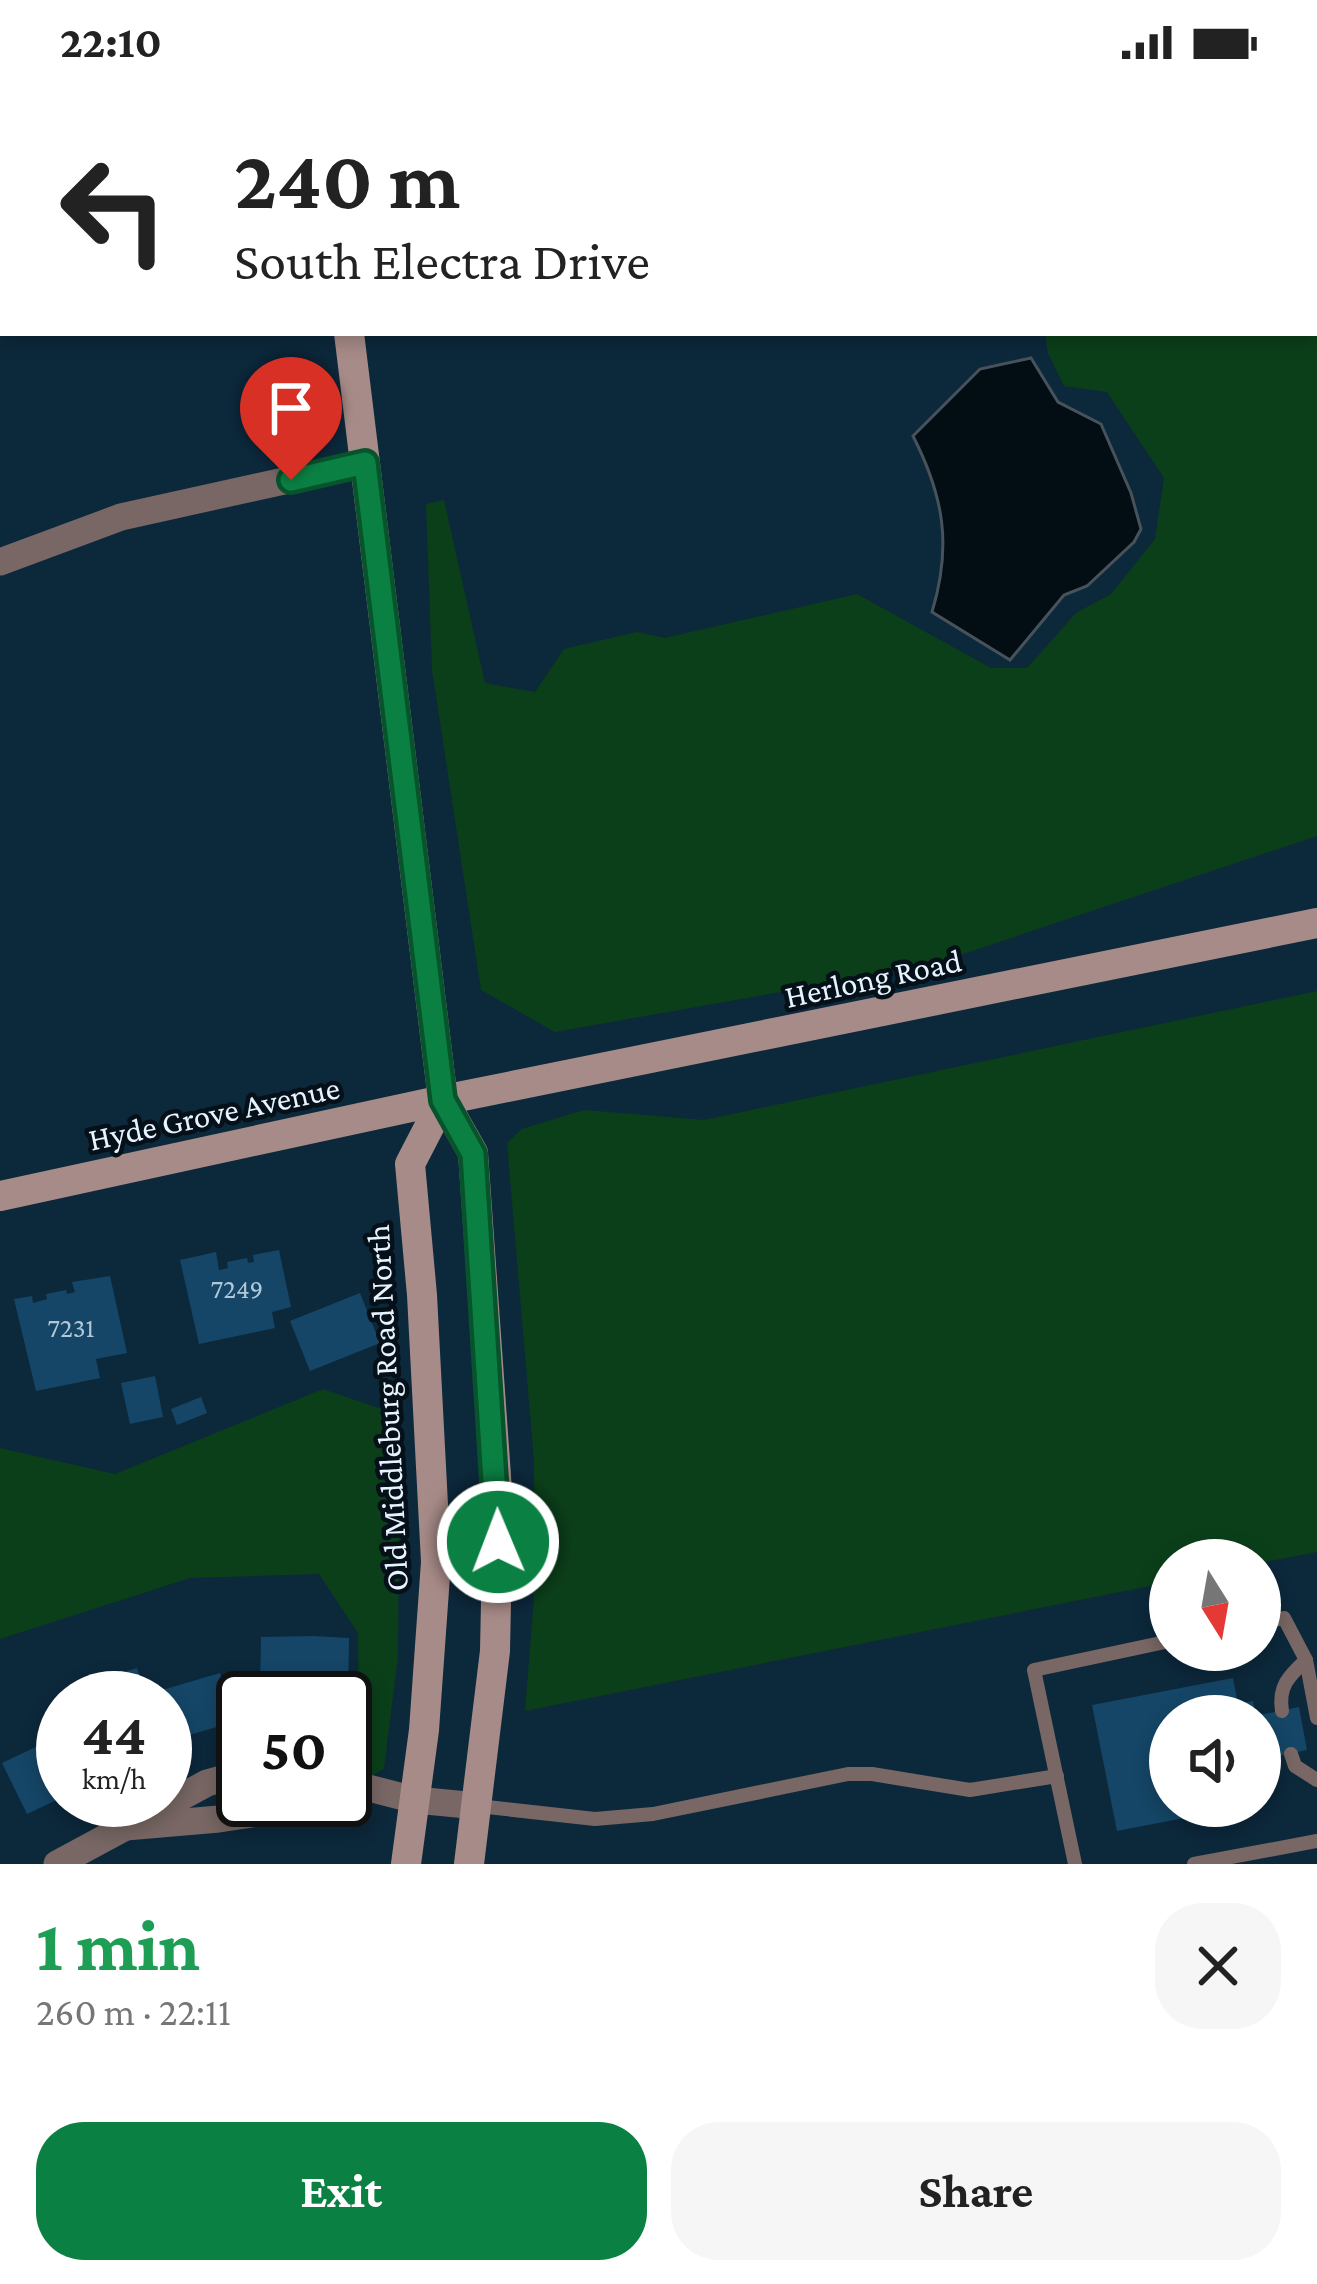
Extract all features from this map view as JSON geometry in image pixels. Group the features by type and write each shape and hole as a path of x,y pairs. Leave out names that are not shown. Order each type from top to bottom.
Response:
{"main road":[{"path":"350,336 443,1100 473,1154 498,1504 495,1651 469,1864"},
{"name":"Herlong Road","path":"443,1100 1317,923"},
{"name":"Hyde Grove Avenue","path":"0,1196 443,1100"},
{"name":"Old Middleburg Road North","path":"406,1864 416,1801 436,1562 410,1164 443,1100"}],"street":[{"path":"0,562 121,517 365,463"},
{"path":"372,1796 478,1807"},
{"path":"57,1864 126,1827"}],"lane":[{"path":"1281,1619 1306,1660 1317,1718"},
{"path":"1075,1864 1034,1670 1149,1646"},
{"path":"1282,1711 1279,1695 1287,1678 1306,1660"},
{"path":"1291,1754 1295,1766 1317,1780"},
{"path":"478,1807 595,1819 652,1814 848,1774 970,1790 1057,1776"},
{"path":"1194,1864 1317,1840"}],"green space":[{"path":"1045,336 1317,336 1317,836 927,966 555,1032 481,990 432,670 426,504 444,500 485,683 535,692 564,649 637,632 665,638 857,594 991,668 1027,668 1076,613 1111,594 1155,539 1164,478 1107,392 1064,386"},
{"path":"1317,991 1317,1552 1281,1559 1281,1539 1149,1539 1149,1586 525,1711 534,1598 534,1461 507,1143 522,1129 584,1110 704,1120"},
{"path":"323,1389 393,1413 399,1519 398,1656 384,1769 372,1776 372,1671 358,1671 358,1633 319,1574 190,1578 0,1639 0,1448 115,1474"}],"shaded area":[{"path":"1031,358 1058,402 1101,424 1141,529 1134,542 1087,586 1064,595 1010,660 932,612 942,565 942,522 932,480 913,436 980,369"}],"building":[{"path":"279,1250 291,1307 272,1312 275,1328 199,1344 180,1260 216,1252 219,1270 228,1268 227,1262 247,1258 248,1263 254,1262 253,1255"},
{"path":"110,1276 127,1353 96,1359 100,1378 36,1391 14,1299 32,1296 33,1303 47,1299 46,1294 75,1292 72,1282"},
{"path":"360,1293 380,1343 310,1371 290,1321"},
{"path":"155,1376 163,1417 130,1424 121,1383"},
{"path":"201,1397 207,1413 177,1425 171,1409"},
{"path":"261,1637 349,1638 348,1671 260,1671"},
{"path":"216,1674 216,1727 192,1734 192,1681"},
{"path":"1233,1678 1236,1695 1149,1695 1149,1825 1117,1831 1092,1705"},
{"path":"1299,1707 1307,1750 1281,1755 1281,1711"},
{"path":"36,1747 36,1810 27,1814 2,1763"}],"route":[{"path":"291,480 365,463 443,1100 473,1154 498,1542"}]}
